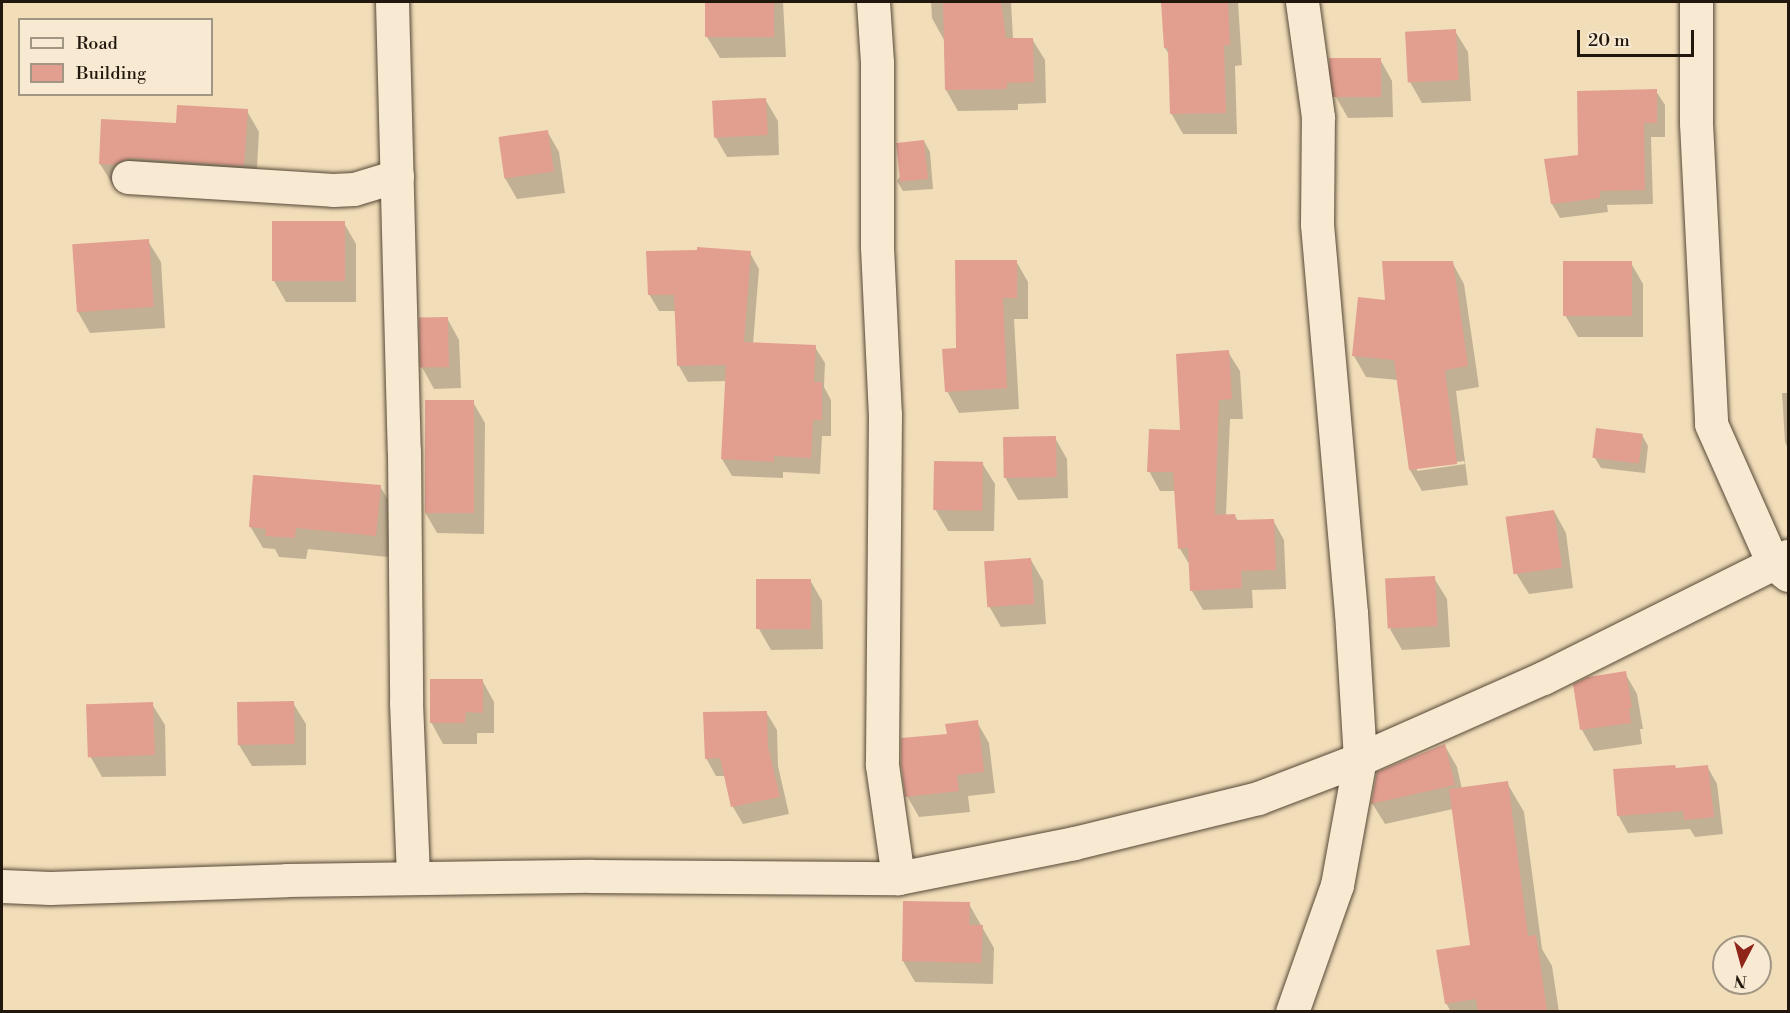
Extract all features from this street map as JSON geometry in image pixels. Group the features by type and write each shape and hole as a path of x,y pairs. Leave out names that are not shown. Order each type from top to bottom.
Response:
{"street":[{"path":"393,2 404,451 406,702 413,878"},
{"path":"873,2 877,62 877,247 885,414 885,731 882,765 898,878"},
{"path":"1292,1011 1337,885 1359,759 1351,613 1317,224 1318,117 1302,2"},
{"path":"2,886 50,888 413,878 702,875 898,878 1074,843 1258,798 1359,759 1543,678 1783,565 1711,424 1696,123 1696,2"},
{"path":"128,177 333,190 354,189 397,176"}],"building":[{"path":"705,2 774,2 774,37 705,37"},
{"path":"943,2 1001,2 1006,38 1033,38 1034,82 1007,83 1007,89 945,90"},
{"path":"1161,2 1228,2 1230,45 1224,45 1226,113 1170,114 1168,48 1164,48"},
{"path":"1456,29 1459,80 1408,83 1405,32"},
{"path":"1329,58 1381,58 1381,97 1329,97"},
{"path":"1657,89 1657,123 1644,123 1645,190 1600,191 1600,198 1551,204 1544,159 1578,155 1577,91"},
{"path":"766,98 768,135 714,138 712,101"},
{"path":"177,105 248,109 244,166 129,158 114,165 99,164 101,119 176,123"},
{"path":"548,130 554,172 504,179 498,137"},
{"path":"924,140 928,179 900,182 896,143"},
{"path":"272,221 345,221 345,281 272,281"},
{"path":"149,239 154,307 77,312 72,244"},
{"path":"697,247 751,251 744,342 816,345 814,382 822,382 822,420 813,420 811,458 774,456 774,462 721,459 726,365 677,366 674,295 648,295 646,251 697,250"},
{"path":"955,260 1017,260 1017,298 1003,298 1007,388 945,392 942,349 956,348"},
{"path":"1382,261 1453,261 1468,366 1445,370 1457,464 1409,470 1394,360 1352,356 1358,297 1385,300"},
{"path":"1563,261 1632,261 1632,316 1563,316"},
{"path":"448,317 449,367 420,367 419,318"},
{"path":"1229,350 1232,399 1219,400 1215,515 1235,514 1236,520 1274,519 1276,570 1241,571 1242,588 1190,591 1188,548 1178,549 1173,472 1147,472 1149,429 1180,430 1176,354"},
{"path":"425,400 474,400 474,513 425,513"},
{"path":"1596,428 1643,434 1639,464 1592,458"},
{"path":"1056,436 1057,477 1004,478 1003,437"},
{"path":"934,461 983,462 982,511 933,510"},
{"path":"253,475 381,485 376,536 296,528 295,538 265,536 266,529 249,527"},
{"path":"1554,510 1562,567 1514,574 1505,517"},
{"path":"1031,558 1034,604 987,607 984,561"},
{"path":"1435,576 1438,626 1388,629 1385,579"},
{"path":"756,579 811,579 811,629 756,629"},
{"path":"1626,671 1632,708 1629,708 1631,723 1580,730 1573,684 1588,677"},
{"path":"430,679 483,679 483,713 466,712 465,723 430,723"},
{"path":"294,701 295,744 238,745 237,702"},
{"path":"153,702 155,755 88,757 86,704"},
{"path":"767,711 768,747 780,797 731,807 720,758 705,759 703,712"},
{"path":"978,720 984,772 957,775 959,791 905,797 901,738 947,734 945,724"},
{"path":"1445,744 1455,785 1371,804 1377,772"},
{"path":"1675,765 1676,768 1708,765 1714,817 1684,820 1683,811 1617,816 1613,769"},
{"path":"1508,781 1528,936 1536,935 1547,1011 1478,1011 1476,999 1445,1004 1436,950 1470,945 1449,789"},
{"path":"903,901 970,902 969,925 983,925 981,963 902,961"}]}
